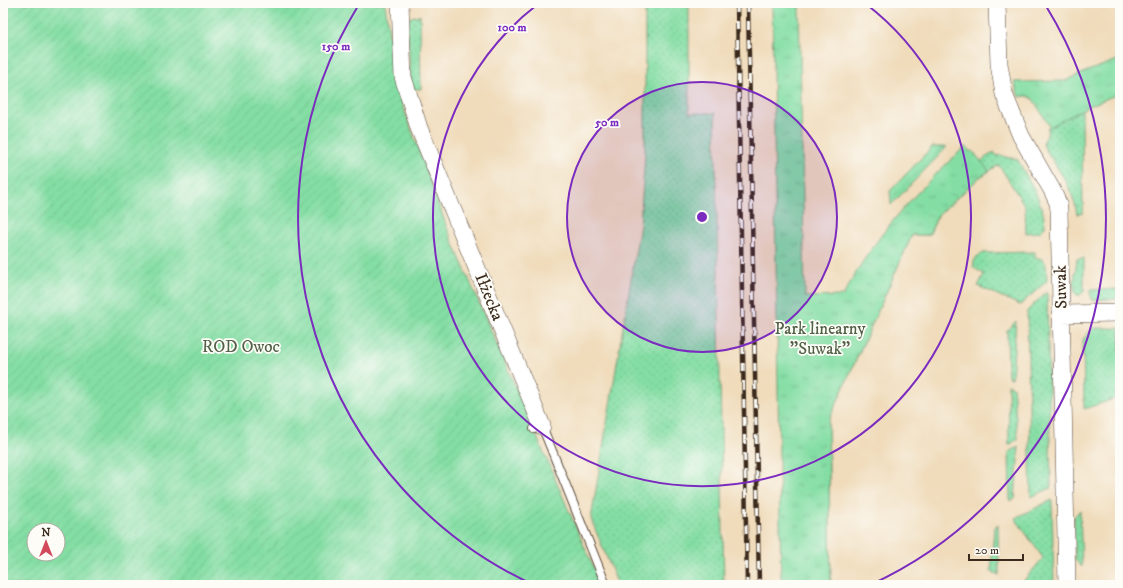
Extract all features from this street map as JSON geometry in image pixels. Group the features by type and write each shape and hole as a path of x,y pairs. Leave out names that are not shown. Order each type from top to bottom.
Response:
{"street":[{"name":"Iłżecka","path":"400,3 403,77 417,121 538,427"},
{"name":"Suwak","path":"997,3 999,64 1004,94 1017,126 1052,190 1059,210 1067,585"},
{"path":"1062,314 1120,313"}],"lane":[{"name":"Iłżecka","path":"538,427 606,585"}],"green space":[{"name":"ROD Owoc","path":"3,3 385,3 396,87 449,233 601,585 3,585"},
{"path":"647,3 689,3 689,113 715,113 724,585 618,585 591,519 640,225 645,154 645,9"},
{"name":"Park linearny \"Suwak\"","path":"772,3 799,3 805,297 843,296 866,256 891,223 927,183 966,146 970,152 972,150 989,171 980,177 938,215 929,235 912,235 828,422 831,585 781,585"},
{"path":"420,15 421,89 414,89 411,87 407,22 411,17"},
{"path":"1120,59 1120,93 1087,107 1050,127 1033,99 1028,96 1019,97 1014,82 1065,81"},
{"path":"1080,103 1082,112 1083,213 1077,214 1068,187 1043,143 1047,135 1048,127"},
{"path":"932,147 947,147 891,205 890,191"},
{"path":"994,152 997,156 1002,155 1007,158 1014,158 1018,160 1039,201 1045,227 1039,232 1026,233 1025,206 999,165 980,177 938,215 929,235 912,235 828,422 831,585 813,433 880,254 981,161"},
{"path":"1035,252 1035,257 1042,259 1046,264 1047,281 1020,305 978,286 984,274 974,268 974,260 977,256 984,253"},
{"path":"1084,258 1084,291 1079,296 1075,293 1074,281 1077,259"},
{"path":"1120,289 1120,299 1091,300 1090,290"},
{"path":"1047,291 1051,488 1031,497 1027,311"},
{"path":"1016,321 1012,378 1008,377 1007,330"},
{"path":"1093,328 1120,329 1120,397 1084,409 1083,339"},
{"path":"1008,384 1013,387 1018,439 1009,445"},
{"path":"1019,447 1015,499 1010,501 1009,452"},
{"path":"1052,500 1054,585 1020,585 1043,558 1015,518"},
{"path":"1080,510 1082,567 1075,560 1074,517"},
{"path":"998,525 999,575 991,571 994,527"}],"railway":[{"path":"737,3 747,585"},
{"path":"748,3 759,585"}]}
